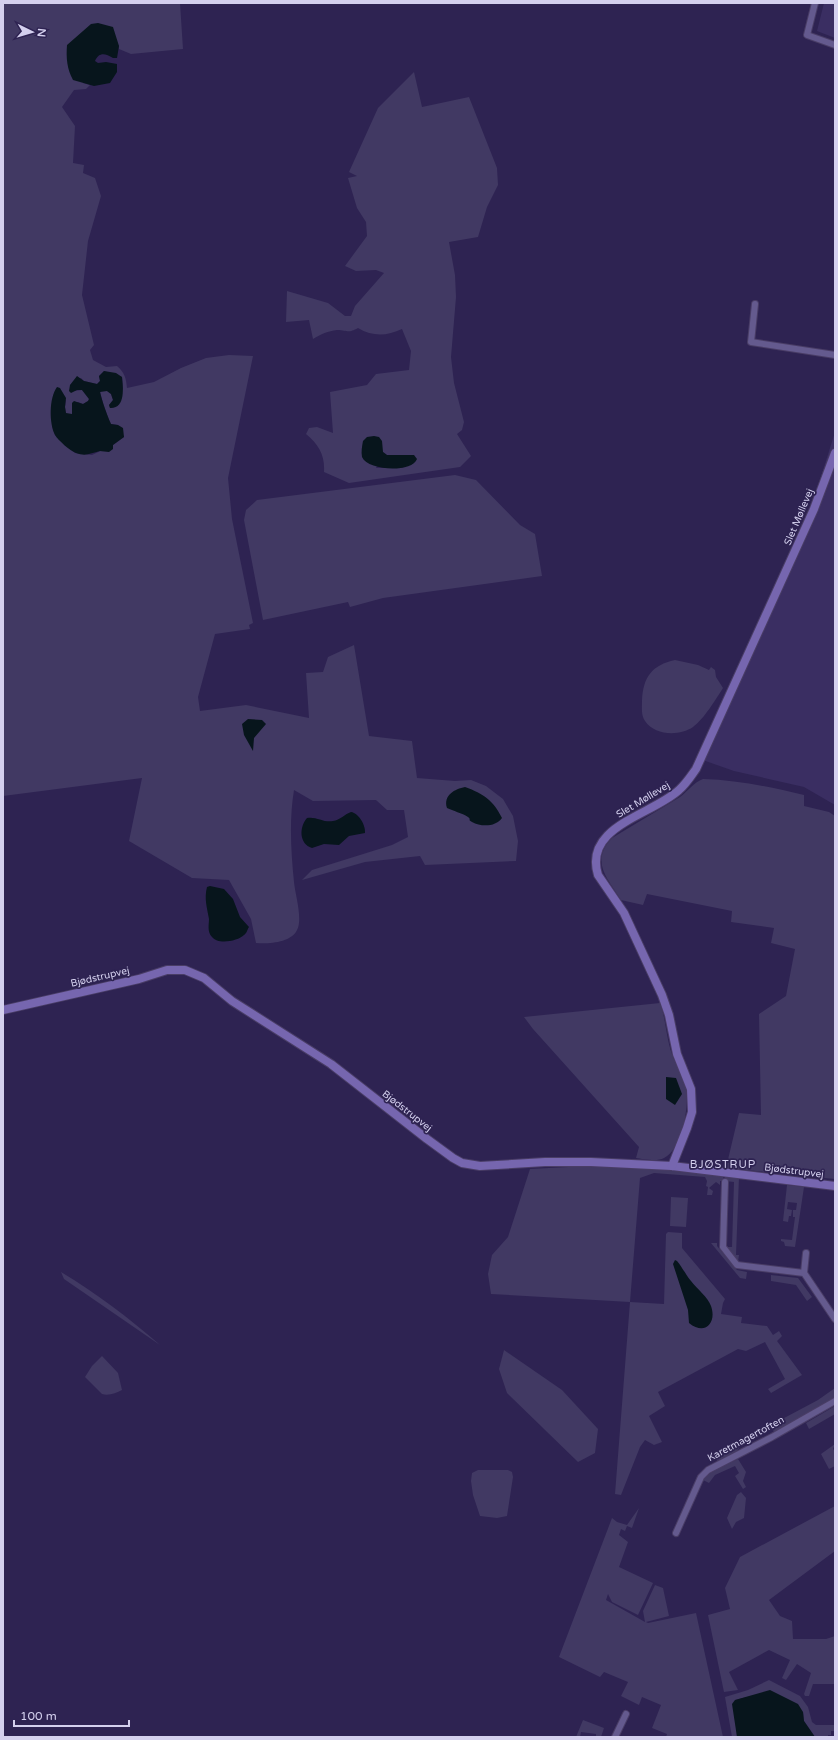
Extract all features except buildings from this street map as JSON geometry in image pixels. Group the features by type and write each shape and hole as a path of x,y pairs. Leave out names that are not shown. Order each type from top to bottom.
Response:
{"street":[{"path":"815,3 807,34 835,45"},
{"path":"755,304 751,342 835,354"},
{"name":"Slet Møllevej","path":"672,1166 692,1112 691,1089 678,1054 670,1015 662,995 624,913 598,875 596,868 596,855 602,841 608,834 622,824 669,798 680,790 696,769 814,509 835,453"},
{"name":"Bjødstrupvej","path":"3,1010 167,970 185,970 204,978 232,1002 331,1064 443,1151 462,1162 480,1166 545,1162 591,1162 672,1166 835,1186"},
{"path":"725,1182 723,1247 737,1265 804,1273"},
{"path":"806,1253 804,1273 835,1319"},
{"name":"Karetmagertoften","path":"676,1533 701,1477 708,1470 772,1437 835,1401"},
{"path":"615,1737 626,1714"}],"shaded area":[{"path":"3,3 180,3 183,49 131,54 119,49 119,46 98,23 83,83 90,85 86,89 74,90 62,107 75,126 73,163 84,165 83,173 95,178 101,196 88,241 82,295 94,345 90,350 93,360 106,367 117,366 125,376 127,388 154,382 181,368 206,358 229,355 253,356 228,478 232,519 253,623 249,625 250,629 215,634 198,697 200,711 246,705 309,718 306,673 323,672 328,657 354,645 369,736 412,741 417,778 455,781 471,780 486,786 503,799 513,816 518,841 516,861 425,865 420,856 365,862 302,880 312,870 392,845 408,837 404,810 387,810 376,800 313,801 294,790 291,813 291,848 299,913 299,925 297,930 290,938 273,943 256,943 251,919 229,880 192,878 129,841 142,778 3,796","holes":["104,371 122,377 123,389 110,408 109,405 113,400 111,394 107,391 100,391 111,424 118,425 124,437 113,445 92,455 75,453 55,435 52,426 52,399 66,400 66,414 72,414 72,403 78,402 83,404 89,399 82,390 74,391 70,385 81,378 84,381 97,384 100,381 99,376"]},
{"path":"824,3 835,3 835,38 817,31"},
{"path":"98,23 113,27 119,46 117,58 102,54 98,56 95,61 98,63 106,62 117,64 117,72 110,83 94,86 73,80 67,63 67,45 91,24"},
{"path":"414,72 422,107 469,97 497,168 498,185 487,207 478,237 449,242 455,275 456,297 451,357 454,383 464,422 462,430 457,434 471,456 460,467 349,483 324,472 322,455 318,446 306,434 309,428 317,427 333,433 330,392 367,385 376,374 409,370 411,351 402,329 385,334 369,333 358,328 349,331 337,330 325,333 313,339 309,320 286,322 287,291 328,303 345,316 351,316 355,306 384,273 376,270 356,271 345,266 367,236 366,222 357,208 348,178 357,176 349,172 378,108","holes":["383,452 404,468 376,468"]},
{"path":"104,371 116,373 122,377 122,397 119,405 110,408 109,405 113,400 111,394 107,391 100,392 111,424 118,425 123,428 124,437 113,445 113,449 109,452 100,451 83,455 73,452 59,440 53,430 51,417 52,397 57,387 60,388 66,398 66,413 72,414 72,403 74,401 83,404 89,399 82,390 77,390 71,393 69,391 70,385 77,376 84,381 97,384 100,381 99,376"},
{"path":"835,432 835,805 804,787 734,771 697,758 813,502"},
{"path":"367,437 379,437 382,441 383,452 387,455 414,455 417,459 413,464 407,467 399,468 381,467 366,462 362,457 363,441"},
{"path":"455,475 476,480 520,525 535,534 542,576 383,598 350,607 348,602 263,620 244,520 246,510 257,500"},
{"path":"675,660 698,665 709,670 711,667 715,670 716,677 723,688 705,714 693,727 688,730 675,733 661,732 649,726 643,716 642,701 644,685 650,673 660,665"},
{"path":"248,719 262,720 266,724 254,738 253,751 244,735 242,724"},
{"path":"703,779 741,782 804,795 804,806 829,812 835,816 835,1179 726,1168 739,1113 761,1115 759,1014 786,996 795,949 771,943 774,928 731,922 732,911 647,894 643,905 621,900 606,877 603,869 601,862 602,854 605,846 612,838 680,797 694,784"},
{"path":"465,787 478,792 487,798 502,818 492,825 480,825 472,822 466,816 447,808 446,803 448,796 457,789"},
{"path":"351,812 357,815 361,820 365,833 349,836 339,845 324,844 312,848 305,843 302,830 304,822 307,818 333,821"},
{"path":"210,886 224,889 233,899 240,917 249,927 246,933 241,937 228,941 219,941 210,935 206,891 207,887"},
{"path":"660,1003 664,1015 668,1042 685,1083 687,1096 683,1126 676,1146 671,1153 664,1158 650,1160 636,1158 639,1147 533,1029 524,1017"},
{"path":"666,1077 676,1078 682,1094 675,1105 666,1099"},
{"path":"587,1166 641,1169 659,1168 723,1175 723,1181 720,1181 720,1185 716,1182 709,1188 713,1191 712,1195 707,1195 708,1187 706,1186 707,1181 705,1177 654,1173 640,1178 630,1302 491,1294 488,1274 492,1255 508,1237 530,1169"},
{"path":"725,1175 739,1177 736,1255 739,1255 738,1262 725,1247 732,1247 734,1182 725,1181"},
{"path":"787,1185 804,1187 795,1247 785,1246 784,1242 781,1241 781,1239 792,1240 795,1217 793,1217 793,1210 796,1210 797,1203 788,1202 787,1209 792,1210 791,1216 789,1216 788,1222 783,1221"},
{"path":"671,1197 688,1198 686,1227 670,1226"},
{"path":"668,1232 682,1233 682,1248 725,1299 721,1314 742,1317 741,1323 767,1326 773,1335 779,1331 782,1336 777,1341 802,1375 771,1393 768,1389 785,1379 765,1342 746,1351 738,1349 658,1392 665,1406 649,1416 662,1442 654,1445 645,1440 640,1447 621,1495 615,1494 630,1302 664,1304 666,1234"},
{"path":"711,1243 717,1243 717,1246 737,1270 747,1272 746,1279 740,1278"},
{"path":"675,1260 679,1263 687,1276 707,1299 711,1306 711,1322 705,1328 695,1327 689,1323 688,1310 673,1264"},
{"path":"61,1272 112,1306 160,1345 64,1279"},
{"path":"771,1275 798,1278 812,1297 807,1301 796,1285 771,1281"},
{"path":"504,1350 562,1390 598,1429 595,1453 578,1462 507,1393 499,1369"},
{"path":"102,1356 118,1373 122,1390 105,1395 102,1394 85,1377 92,1366"},
{"path":"835,1388 835,1397 788,1426 774,1432 771,1425 818,1400"},
{"path":"835,1406 835,1414 809,1429 806,1423"},
{"path":"737,1444 739,1448 737,1451 718,1461 711,1457"},
{"path":"835,1444 833,1449 835,1451 835,1466 829,1469 821,1454"},
{"path":"738,1459 746,1472 743,1481 746,1487 743,1489 735,1476 739,1473 735,1466 715,1475 709,1483 703,1480 707,1473"},
{"path":"478,1470 508,1470 512,1472 513,1477 507,1516 497,1518 480,1516 473,1495 471,1481 472,1473"},
{"path":"741,1492 746,1498 744,1518 736,1522 732,1529 727,1518 737,1495"},
{"path":"835,1506 835,1551 769,1600 780,1616 792,1621 793,1639 826,1639 835,1636 835,1684 813,1684 809,1696 805,1696 804,1694 811,1673 797,1664 786,1680 782,1678 790,1660 769,1650 729,1672 738,1690 724,1692 708,1615 730,1609 725,1588 740,1557"},
{"path":"639,1508 632,1528 627,1526 625,1531 621,1529 619,1535 628,1542 619,1567 653,1583 638,1615 612,1602 608,1594 606,1600 645,1622 643,1611 655,1585 663,1588 669,1616 646,1622 648,1623 696,1613 723,1737 666,1737 667,1734 652,1728 661,1705 642,1697 639,1705 621,1696 628,1682 604,1672 600,1677 559,1657 612,1518 617,1522 627,1525"},
{"path":"769,1680 800,1696 808,1707 812,1722 816,1725 835,1725 835,1731 831,1731 831,1735 828,1735 828,1737 815,1737 804,1721 803,1712 747,1697 735,1700 737,1737 732,1737 725,1697 748,1690"},
{"path":"770,1690 798,1704 803,1712 804,1721 815,1737 737,1737 732,1704 735,1700"},
{"path":"583,1720 604,1728 601,1737 596,1737 596,1734 581,1732 580,1737 576,1737"}],"district":[{"name":"BJØSTRUP","path":"723,1164"}]}
